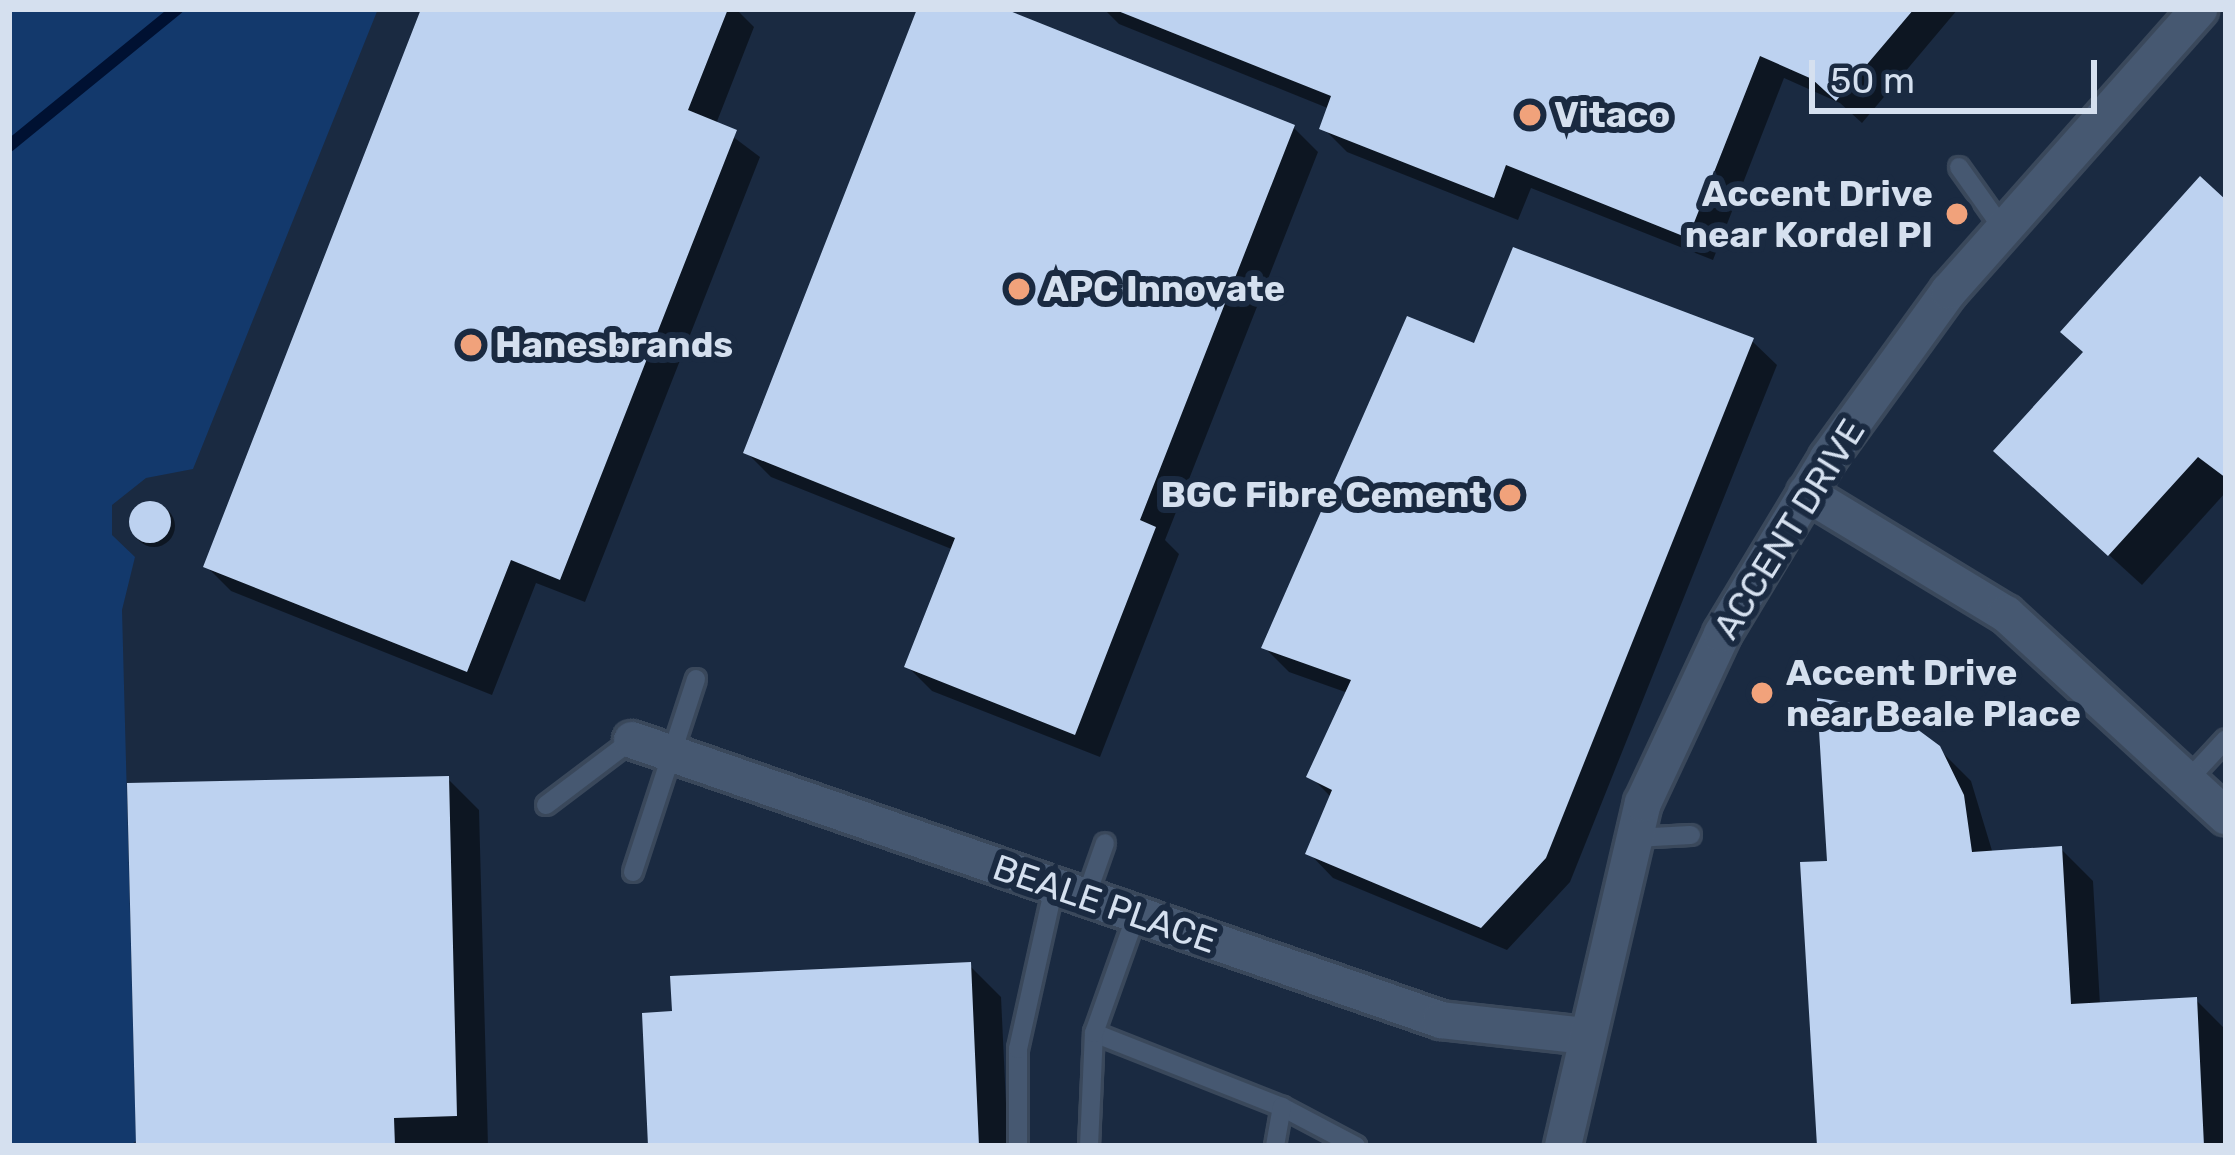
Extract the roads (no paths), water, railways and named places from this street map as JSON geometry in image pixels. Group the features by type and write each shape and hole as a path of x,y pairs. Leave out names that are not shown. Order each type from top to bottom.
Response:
{"street":[{"name":"ACCENT DRIVE","path":"1563,1146 1642,803 1722,634 1806,493 2001,226 2199,9"},
{"path":"1806,493 2006,614 2226,816"},
{"name":"BEALE PLACE","path":"632,740 1441,1020 1587,1036"}],"lane":[{"path":"1959,167 2001,226"},
{"path":"633,872 668,753 696,679"},
{"path":"546,806 632,740"},
{"path":"2187,781 2226,740"},
{"path":"1634,838 1691,835"},
{"path":"1018,1146 1018,1049 1070,892 1105,844"},
{"path":"1089,1146 1094,1033 1136,915"},
{"path":"1094,1033 1282,1107 1356,1146"},
{"path":"1275,1146 1282,1107"}],"waterway":[{"path":"9,146 177,9"}],"place":[{"name":"Vitaco","path":"1530,115"},
{"name":"Accent Drive near Kordel PI","path":"1957,214"},
{"name":"APC Innovate","path":"1019,289"},
{"name":"Hanesbrands","path":"471,345"},
{"name":"BGC Fibre Cement","path":"1510,495"},
{"name":"Accent Drive near Beale Place","path":"1762,693"}]}
